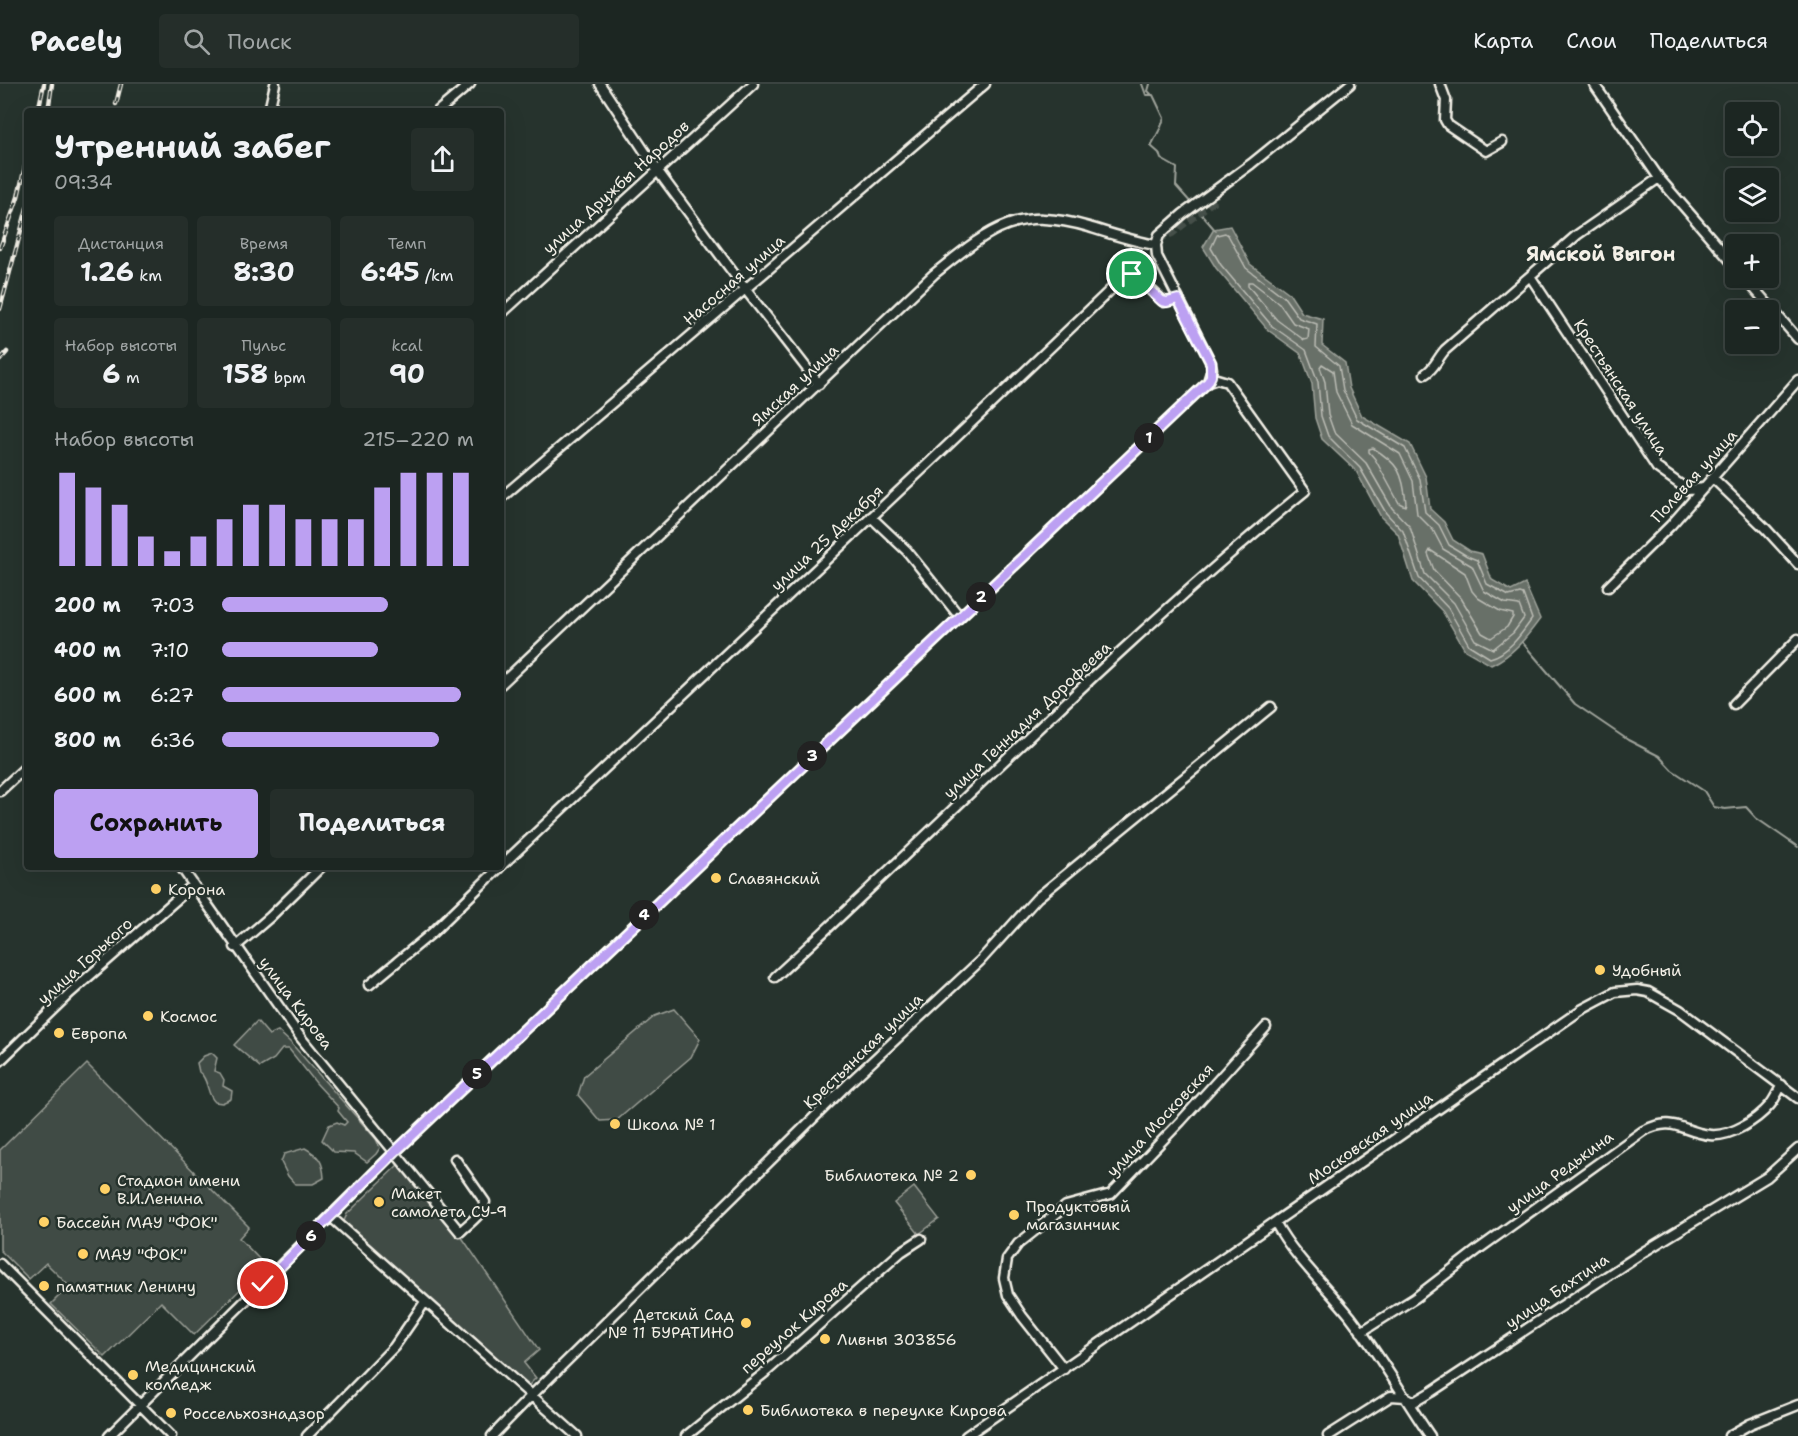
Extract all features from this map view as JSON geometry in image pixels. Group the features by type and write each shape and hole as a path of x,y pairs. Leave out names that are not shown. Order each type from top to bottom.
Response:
{"street":[{"path":"270,108 275,84"},
{"path":"442,108 470,84"},
{"path":"600,84 657,170 819,384"},
{"name":"улица Дружбы Народов","path":"504,311 753,84"},
{"name":"Насосная улица","path":"504,495 985,84"},
{"path":"109,1436 395,1152 1208,382 1211,376 1211,363 1161,265 1156,245 1158,229 1221,179 1226,182 1251,164 1350,84"},
{"path":"1440,84 1446,100 1444,114 1448,125 1486,151 1503,142"},
{"path":"1594,84 1659,178 1725,254"},
{"path":"1425,374 1436,365 1445,350 1577,235 1659,178"},
{"name":"Ямская улица","path":"504,681 934,274 966,248 1000,227 1033,218 1064,220 1130,241 1156,245"},
{"name":"улица 25 Декабря","path":"504,864 1126,275 1129,273 1135,275 1164,302 1178,299"},
{"name":"Крестьянская улица","path":"1530,276 1657,468 1688,490 1704,488"},
{"path":"1754,288 1798,339"},
{"name":"улица Геннадия Дорофеева","path":"775,976 1081,688 1253,533 1305,491 1227,382 1217,379 1208,382"},
{"name":"Полевая улица","path":"1608,587 1671,525 1798,381"},
{"path":"1713,478 1766,529 1798,564"},
{"path":"871,517 906,551 960,617"},
{"path":"1734,704 1798,639"},
{"name":"Крестьянская улица","path":"492,1436 849,1083 980,961 1037,898 1271,707"},
{"path":"0,791 24,769"},
{"name":"улица Кирова","path":"183,870 301,1038 460,1232 478,1215 485,1202 454,1159"},
{"path":"235,947 318,870"},
{"name":"улица 25 Декабря","path":"369,985 432,933 498,870"},
{"name":"улица Горького","path":"0,1061 70,993 193,885"},
{"name":"Московская улица","path":"966,1436 1581,1010 1616,992 1637,990 1659,998 1680,1010 1798,1098"},
{"name":"улица Московская","path":"1064,1369 1022,1316 1008,1294 1004,1278 1007,1259 1018,1244 1066,1206 1108,1195 1116,1189 1266,1027"},
{"name":"улица Редькина","path":"1362,1332 1415,1298 1480,1248 1643,1131 1655,1125 1667,1123 1712,1135 1729,1132 1752,1121 1772,1104 1782,1085"},
{"name":"улица Бахтина","path":"1328,1436 1391,1396 1405,1397 1414,1402 1431,1392 1645,1251 1767,1177 1798,1149"},
{"path":"331,1217 577,1436"},
{"path":"1275,1222 1284,1238 1328,1288 1362,1332 1430,1436"},
{"name":"переулок Кирова","path":"686,1436 767,1371 901,1252 921,1239"},
{"path":"0,1264 171,1436"},
{"path":"307,1436 394,1347 425,1302"},
{"path":"1729,1436 1798,1405"}],"shaded area":[{"path":"674,1009 700,1039 691,1057 617,1120 600,1121 578,1095 584,1076 655,1016"},
{"path":"257,1021 269,1035 278,1031 290,1042 376,1139 380,1148 367,1162 354,1153 334,1152 322,1140 329,1125 337,1122 344,1125 347,1122 338,1111 339,1108 289,1049 282,1049 274,1059 260,1067 234,1045"},
{"path":"212,1053 217,1058 214,1071 220,1073 224,1080 223,1086 232,1091 231,1099 222,1103 212,1099 197,1063 204,1056"},
{"name":"Стадион имени В.И.Ленина","path":"87,1064 249,1227 239,1238 265,1265 194,1335 161,1302 105,1357 51,1304 69,1286 46,1263 29,1279 0,1250 0,1150"},
{"path":"305,1148 319,1160 323,1167 324,1178 313,1184 295,1184 281,1162 284,1154"},
{"path":"400,1163 459,1233 539,1350 524,1363 536,1378 528,1386 347,1228 344,1221 347,1214"},
{"path":"914,1187 939,1219 919,1234 894,1203"}],"water":[{"path":"1230,226 1250,264 1289,293 1302,313 1323,319 1322,345 1345,363 1349,388 1362,416 1410,444 1426,477 1430,509 1444,522 1453,540 1470,551 1482,554 1492,580 1511,591 1525,584 1540,619 1530,633 1499,661 1491,665 1465,650 1443,612 1413,581 1398,534 1381,517 1356,471 1322,439 1315,418 1312,384 1301,354 1268,330 1216,268 1203,247 1214,229"}],"waterway":[{"path":"1142,84 1146,95 1153,95 1164,118 1151,146 1159,153 1161,159 1177,168 1176,186 1192,204"},
{"path":"1150,84 1148,91 1151,94"},
{"path":"1196,208 1216,231"},
{"path":"1522,642 1575,704 1628,740 1659,756 1672,770 1704,791 1714,807 1725,809 1746,807 1756,818 1798,847"}],"tunnel":[{"path":"1158,239 1172,233 1213,201 1217,189"}],"railway":[{"path":"39,108 44,84"},
{"path":"48,108 52,84"},
{"path":"116,104 121,84"},
{"path":"0,248 18,197 24,171"},
{"path":"0,309 24,219"},
{"path":"0,360 7,352"}],"place":[{"name":"Славянский","path":"716,878"},
{"name":"Корона","path":"156,889"},
{"name":"Удобный","path":"1600,970"},
{"name":"Космос","path":"148,1016"},
{"name":"Европа","path":"59,1033"},
{"name":"Школа № 1","path":"615,1124"},
{"name":"Библиотека № 2","path":"971,1175"},
{"name":"Стадион имени В.И.Ленина","path":"105,1189"},
{"name":"Макет самолета СУ-9","path":"379,1202"},
{"name":"Продуктовый магазинчик","path":"1014,1215"},
{"name":"Бассейн МАУ \"ФОК\"","path":"44,1222"},
{"name":"МАУ \"ФОК\"","path":"83,1254"},
{"name":"памятник Ленину","path":"44,1286"},
{"name":"Детский Сад № 11 БУРАТИНО","path":"746,1323"},
{"name":"Ливны 303856","path":"825,1339"},
{"name":"Медицинский колледж","path":"133,1375"},
{"name":"Библиотека в переулке Кирова","path":"748,1410"},
{"name":"Россельхознадзор","path":"171,1413"}],"district":[{"name":"Ямской Выгон","path":"1601,254"}],"route":[{"path":"263,1284 395,1152 1208,382 1211,376 1211,363 1178,299 1162,301 1132,274"}]}
